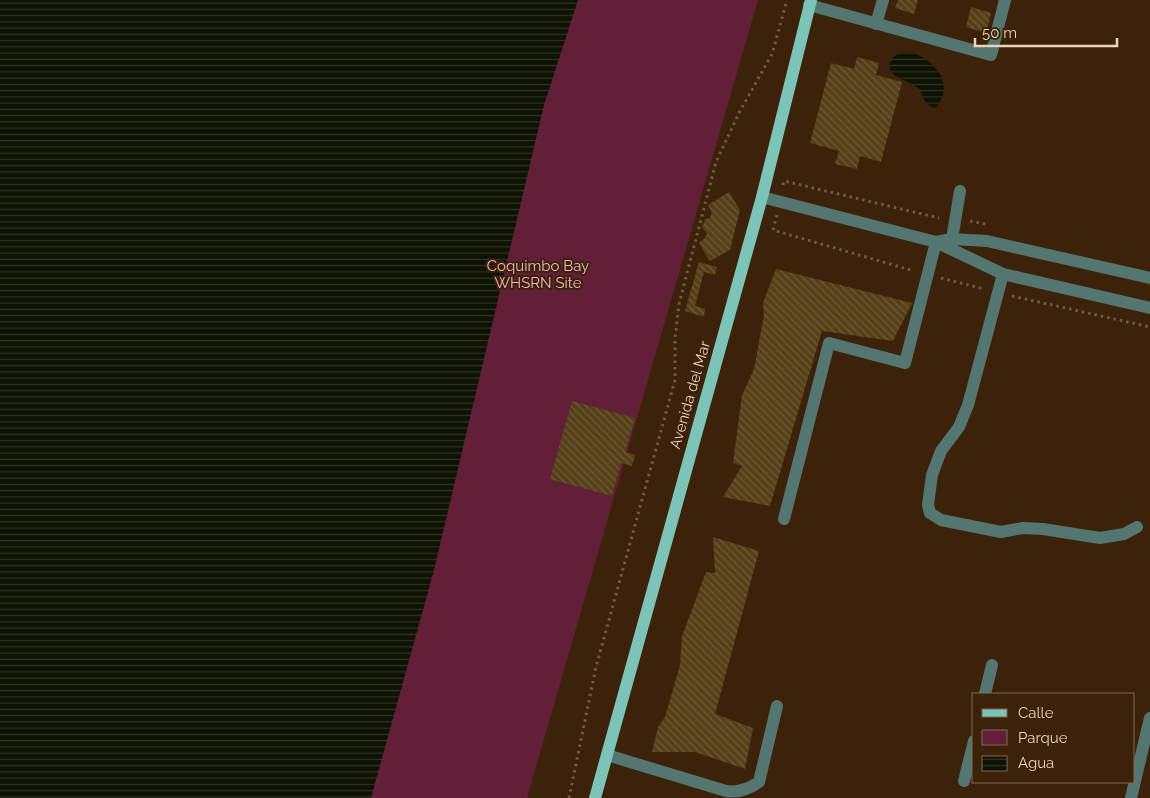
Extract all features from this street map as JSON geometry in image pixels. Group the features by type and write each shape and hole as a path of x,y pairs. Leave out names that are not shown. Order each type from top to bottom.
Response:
{"main road":[{"name":"Avenida del Mar","path":"595,798 762,197 810,3"}],"street":[{"path":"876,24 883,0"},
{"path":"810,3 876,24 992,55 1005,0"},
{"path":"952,239 960,191"},
{"path":"762,197 936,242 1003,274 1150,308"},
{"path":"936,242 952,239 987,240 1150,278"},
{"path":"784,518 829,344 905,363 936,242"},
{"path":"1003,274 968,404 959,427 941,451 932,475 928,505 930,513 941,520 1001,532 1024,528 1043,529 1100,538 1124,534 1137,527"},
{"path":"985,693 992,665"},
{"path":"607,755 726,791 746,790 759,782 777,706"},
{"path":"1135,781 1150,718"},
{"path":"964,781 972,749"},
{"path":"1131,798 1135,783"}],"path":[{"path":"569,798 596,667 675,380 674,339 679,304 716,162 740,111 772,54 787,0"},
{"path":"780,201 773,230 928,275 1150,327"}],"green space":[{"name":"Coquimbo Bay WHSRN Site","path":"489,0 758,0 527,798 253,798"}],"water":[{"path":"0,0 578,0 544,105 434,570 371,798 0,798"},
{"path":"905,52 924,58 939,72 944,90 935,108 928,105 918,88 892,72 890,63 892,58"}],"building":[{"path":"898,0 918,0 914,14 895,8"},
{"path":"971,7 991,13 986,33 966,27"},
{"path":"857,57 879,63 876,75 902,82 881,162 860,156 857,169 835,164 839,151 810,143 831,63 854,69"},
{"path":"729,192 740,210 730,250 710,261 699,243 705,238 707,233 702,228 705,219 710,218 712,213 708,205"},
{"path":"699,262 717,267 715,275 704,272 695,306 705,309 704,317 685,311"},
{"path":"776,269 912,303 893,341 822,331 770,506 723,497 742,466 733,463 742,395 754,369 764,315 763,303"},
{"path":"572,401 635,418 625,452 635,455 632,466 621,463 612,496 550,479"},
{"path":"713,537 759,551 715,714 753,728 745,769 695,752 652,752 658,727 665,717 680,665 682,636 706,572 715,573"}]}
